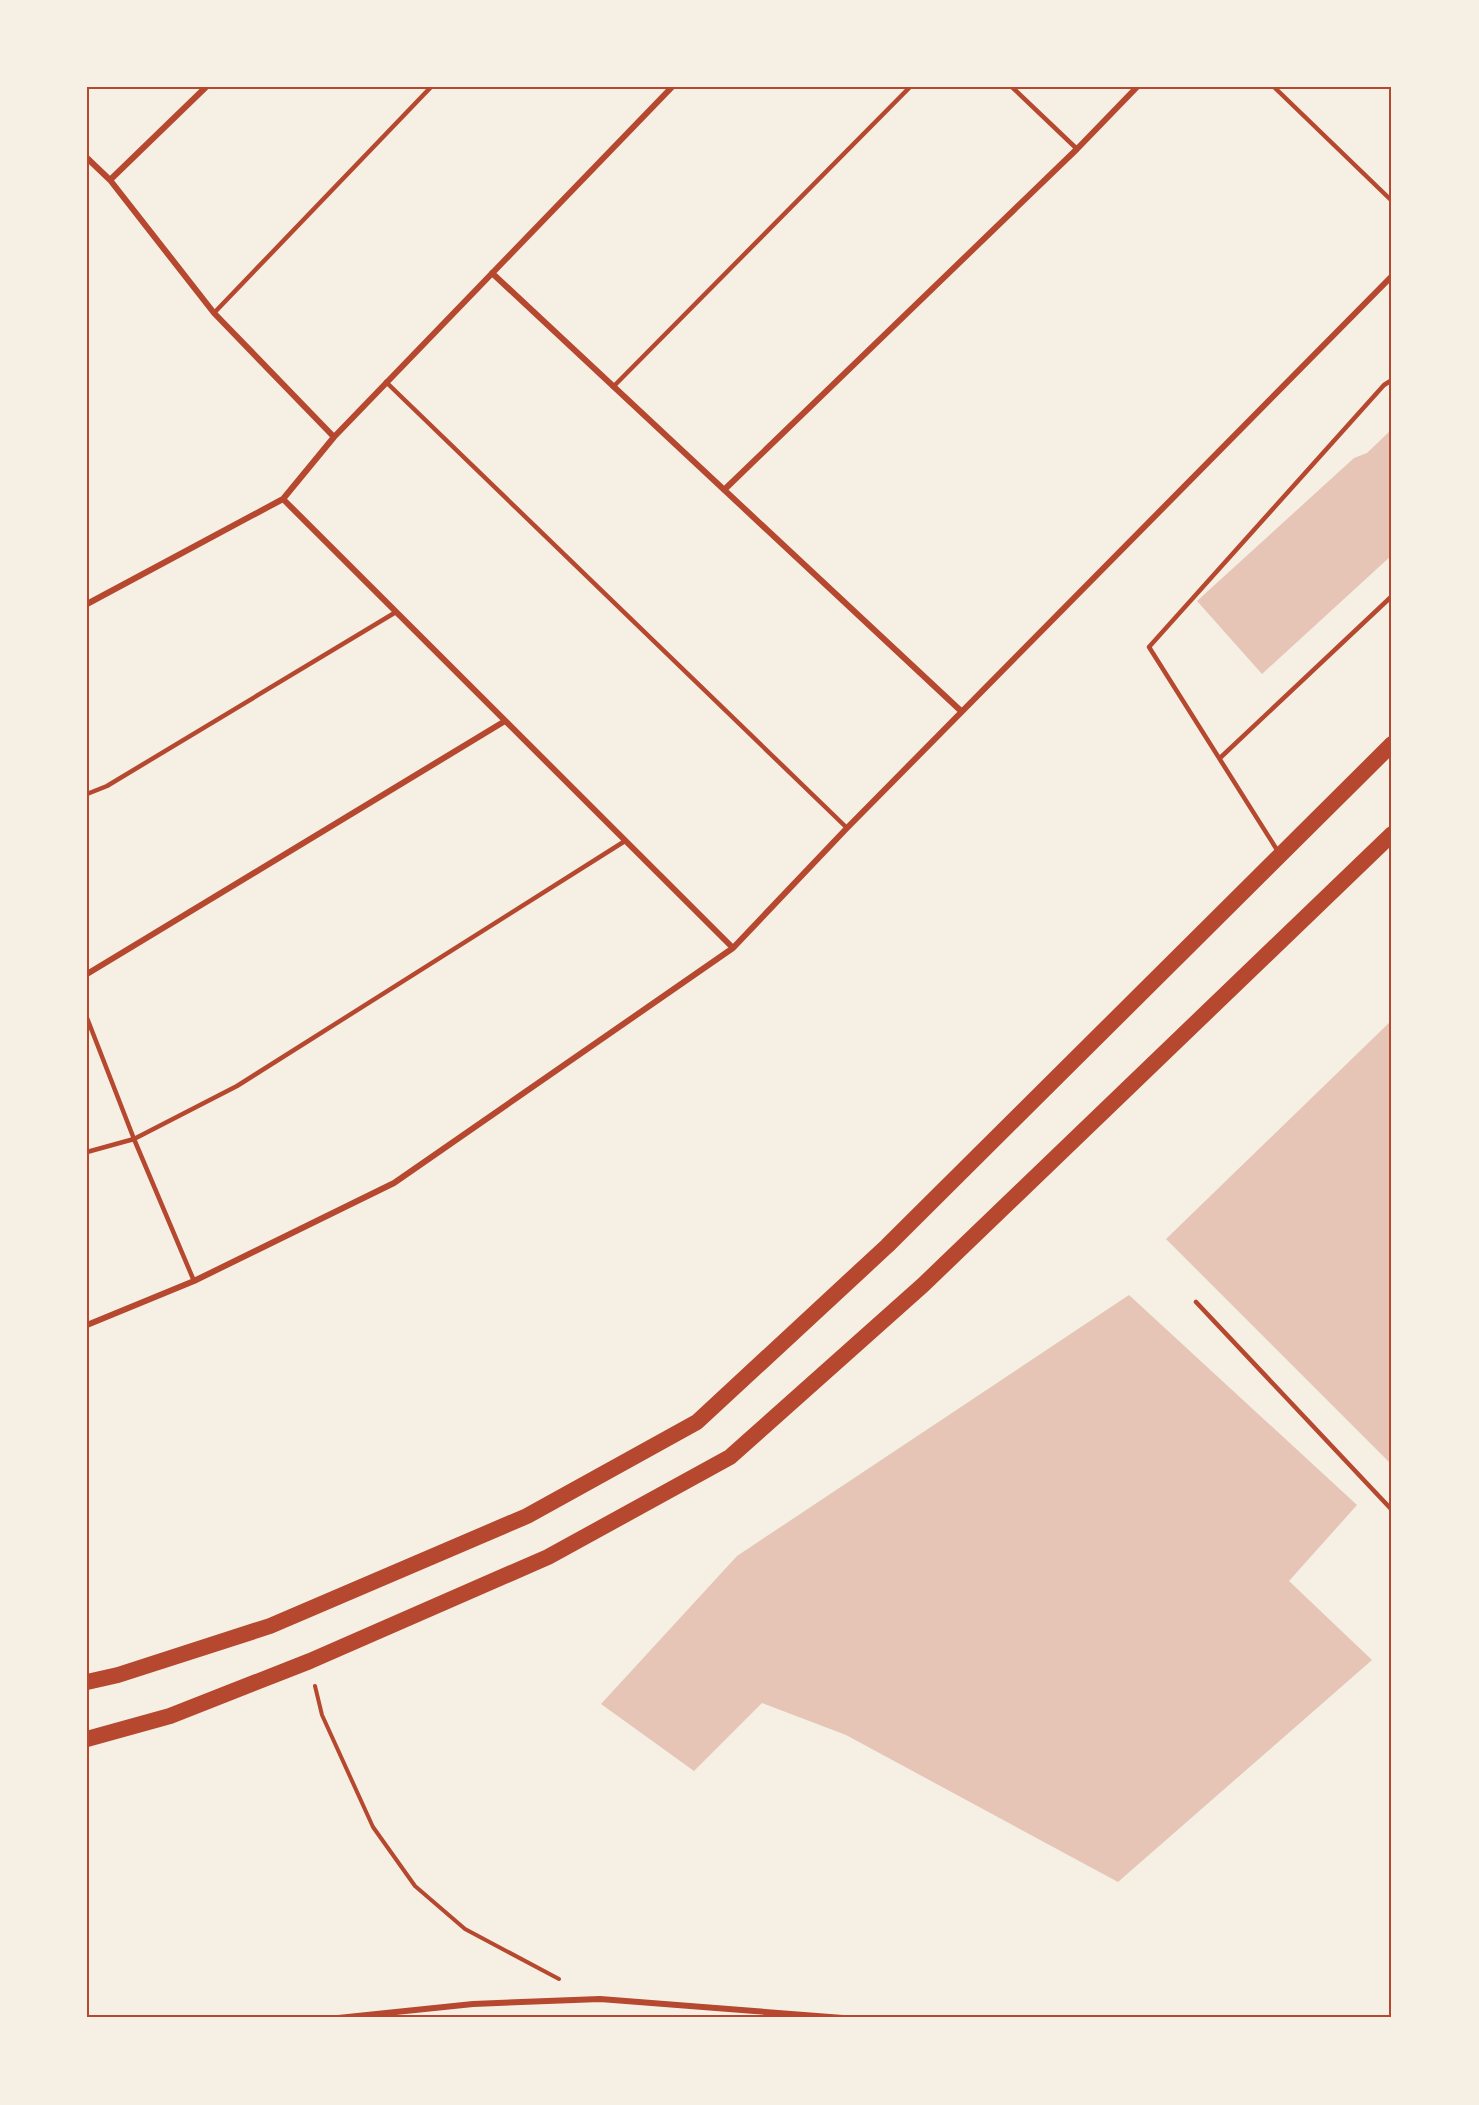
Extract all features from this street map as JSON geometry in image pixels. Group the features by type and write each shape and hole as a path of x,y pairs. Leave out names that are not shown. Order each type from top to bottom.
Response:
{"highway":[{"path":"87,1682 118,1675 270,1626 527,1516 697,1422 887,1246 1392,744"},
{"path":"87,1739 170,1716 310,1661 548,1557 729,1457 923,1285 1392,834"}],"street":[{"path":"110,180 206,87"},
{"path":"87,604 283,499 334,436 672,87"},
{"path":"724,490 1077,149 1137,87"},
{"path":"87,158 110,180 214,313 334,436"},
{"path":"492,273 962,711"},
{"path":"87,1325 194,1281 394,1183 733,948 847,828 1392,276"},
{"path":"283,499 733,948"},
{"path":"87,974 505,721"},
{"path":"338,2018 473,2004 600,1999 843,2018"}],"lane":[{"path":"214,313 431,87"},
{"path":"613,387 910,87"},
{"path":"1012,87 1077,149"},
{"path":"1274,87 1392,201"},
{"path":"1280,855 1149,647 1384,385 1392,380"},
{"path":"386,382 847,828"},
{"path":"1220,758 1392,596"},
{"path":"87,794 107,786 396,612"},
{"path":"87,1152 134,1139 237,1086 626,841"},
{"path":"87,1018 134,1139 194,1281"},
{"path":"1196,1302 1392,1510"}],"path":[{"path":"310,1661 322,1715 373,1827 415,1886 465,1929 600,1999"}],"building":[{"path":"1392,429 1392,555 1262,674 1197,601 1354,458 1367,453"},
{"path":"1392,1020 1392,1465 1166,1239"},
{"path":"1129,1295 1357,1505 1289,1581 1372,1660 1118,1882 846,1735 762,1703 694,1771 601,1704 737,1556"}]}
